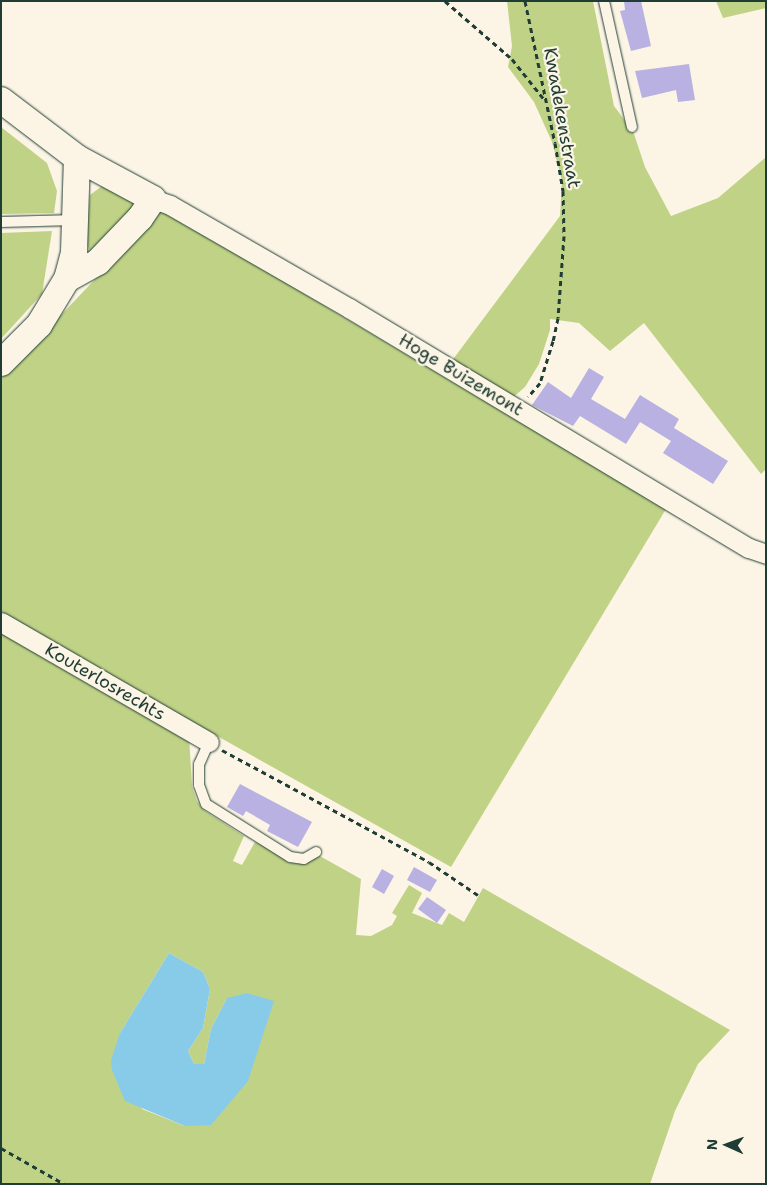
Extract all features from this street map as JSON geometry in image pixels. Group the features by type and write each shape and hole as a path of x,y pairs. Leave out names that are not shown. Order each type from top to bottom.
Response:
{"street":[{"name":"Hoge Buizemont","path":"1,100 77,158 153,199 170,205 349,308 748,548 766,554"},
{"path":"1,363 39,325 67,279 74,252 77,158"},
{"path":"67,279 98,262 140,218 153,199"},
{"name":"Kouterlosrechts","path":"1,622 209,742"}],"lane":[{"path":"604,1 632,127"},
{"path":"1,222 76,220"},
{"path":"209,742 199,764 199,785 206,804 290,858 304,859 316,852"}],"path":[{"path":"445,1 500,47 544,98"},
{"name":"Kwadekenstraat","path":"518,409 540,382 558,318 564,236 563,191 525,1"},
{"path":"209,742 429,862 478,895"},
{"path":"1,1148 64,1184"}],"green space":[{"path":"507,1 593,1 614,106 633,131 645,167 671,216 718,198 766,157 766,469 761,474 644,323 610,351 579,323 550,319 550,330 539,364 525,387 511,399 451,362 560,216 562,181 552,142 534,102 508,67 512,46"},
{"path":"716,1 766,1 766,8 723,18"},
{"path":"1,127 47,163 57,191 54,213 1,214"},
{"path":"102,186 130,197 135,205 90,251 85,242 90,195"},
{"path":"162,209 666,509 451,867 1,615 1,378"},
{"path":"52,231 42,294 1,339 1,233"},
{"path":"1,629 189,736 192,786 197,801 205,811 244,836 233,861 242,865 255,842 297,863 304,864 318,855 361,879 356,935 371,936 392,925 397,916 392,913 409,885 422,893 412,913 442,925 449,913 464,922 483,888 730,1030 698,1064 675,1111 650,1184 1,1184","holes":["169,953 203,972 210,989 203,1028 188,1051 194,1064 204,1064 211,1029 227,998 185,1126 142,1109 120,1033"]}],"water":[{"path":"169,953 203,972 210,989 203,1028 188,1051 194,1064 204,1064 211,1029 227,998 247,993 274,1001 248,1081 211,1125 185,1126 125,1101 112,1070 111,1060 120,1033"}],"building":[{"path":"624,1 641,1 651,46 631,51 620,11 625,10"},
{"path":"689,64 695,100 678,102 676,90 642,98 635,71"},
{"path":"589,368 604,377 591,399 625,419 640,395 679,419 674,428 728,461 713,484 663,453 671,441 640,422 626,444 580,416 573,426 532,405 548,382 571,398"},
{"path":"240,784 312,822 298,847 267,831 270,825 246,811 243,816 227,807"},
{"path":"414,867 437,880 430,892 407,880"},
{"path":"382,869 394,876 384,894 372,887"},
{"path":"427,897 446,910 437,923 418,909"}]}
